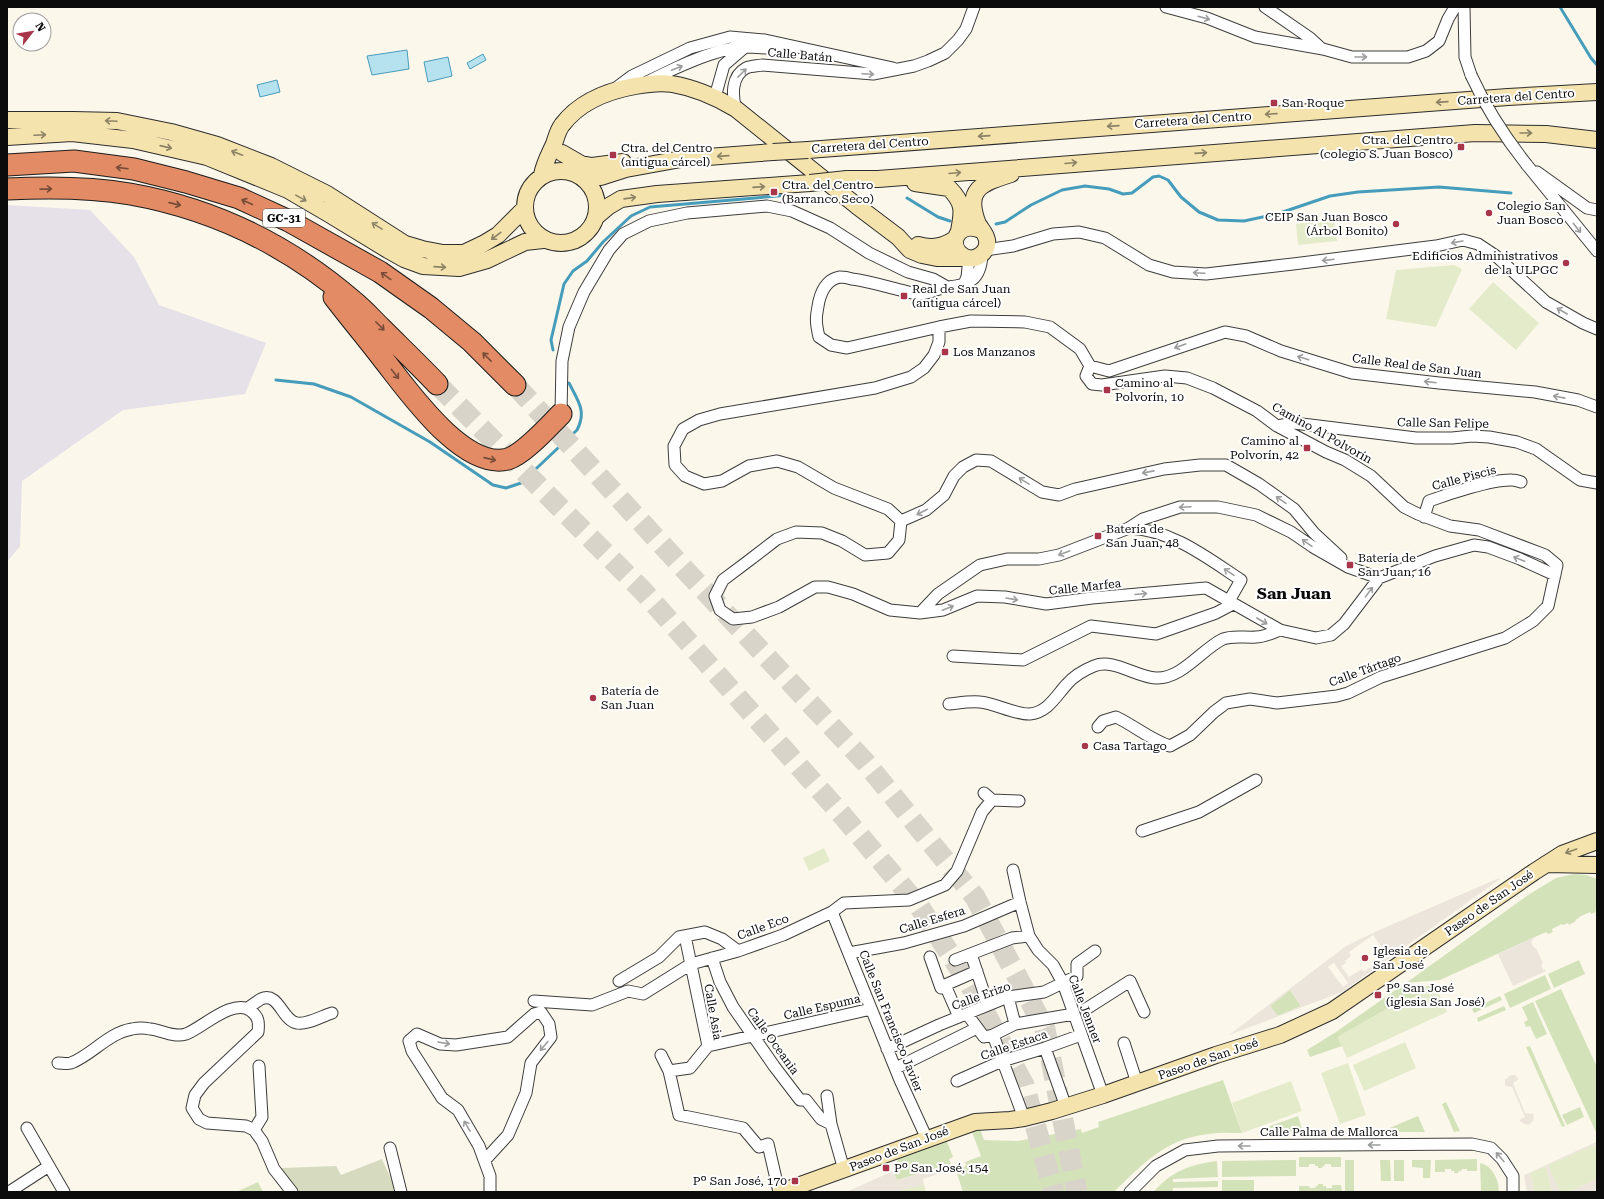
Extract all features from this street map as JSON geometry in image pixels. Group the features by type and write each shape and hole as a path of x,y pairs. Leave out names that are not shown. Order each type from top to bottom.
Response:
{"highway":[{"name":"GC-31","path":"7,165 74,161 134,169 186,182 239,198 289,221 380,272 431,308 466,338 515,385"},
{"name":"GC-31","path":"7,189 76,188 130,194 180,205 228,221 277,245 310,267 354,301 437,384"},
{"path":"310,267 420,406 447,434 468,450 485,458 497,461 509,458 527,448 561,414"}],"main road":[{"name":"Carretera del Centro","path":"561,126 576,111 593,98 613,90 642,85 670,83 692,88 715,97 736,109 898,237 910,250 922,255 936,258 978,248 973,226 966,227 948,244 938,247 927,248 913,244 898,237"},
{"name":"Carretera del Centro","path":"576,175 601,177 649,164 701,157 1508,97 1595,92"},
{"path":"7,120 117,121 170,132 217,145 271,166 327,194 405,244 443,253 464,253 483,244 498,235 524,209"},
{"path":"7,137 72,133 133,140 207,157 288,190 404,259 423,266 459,268 487,260 525,242 543,240 565,244 576,241 585,235 592,227 596,217 597,206 595,194 590,185 576,175 562,152 560,140 561,126"},
{"path":"542,175 544,165 561,126"},
{"path":"596,217 609,206 621,199 657,194 847,179 878,179 1474,133 1546,134 1597,140"},
{"path":"562,152 581,164 592,166 634,161 649,164"},
{"path":"878,179 949,188 959,198 963,214 955,246 958,252 978,248 974,212 974,194 983,184 1032,166"},
{"path":"543,240 530,227 526,218 524,209 526,196 532,185 542,175 556,171 576,175"},
{"name":"Paseo de San José","path":"780,1192 975,1122 1024,1118 1066,1107 1216,1055 1280,1035 1332,1011 1562,854 1597,841"},
{"path":"1546,864 1597,864"}],"street":[{"name":"Calle Batán","path":"736,109 733,99 733,91 737,77 746,69 762,65 874,74 928,61 945,53 958,40 966,30 974,7"},
{"path":"1166,7 1207,18 1255,37 1323,49 1352,57 1408,57 1426,51 1436,44 1455,7"},
{"path":"1265,7 1310,38 1323,49"},
{"path":"1448,7 1448,19"},
{"path":"1464,7 1465,56 1471,75 1482,98 1504,136 1597,251"},
{"name":"Calle Batán","path":"613,90 632,76 690,48 730,37 765,40 898,69"},
{"name":"Calle Batán","path":"642,85 665,72 725,50 743,47 765,40"},
{"name":"Calle Batán","path":"715,97 724,65 743,47 806,50"},
{"path":"1546,134 1597,148"},
{"path":"1527,165 1587,208 1597,210"},
{"path":"561,414 562,361 569,326 584,292 609,250 623,234 649,221 687,213 767,206 792,211 830,228 869,253 908,272 933,280 947,287"},
{"name":"Carretera del Centro","path":"978,248 1013,246 1053,234 1079,232 1105,238 1149,265 1173,272 1206,274 1436,246 1463,240 1478,244 1496,256 1546,302 1583,323 1597,329"},
{"path":"978,248 982,263 978,272 974,279 956,287 947,287 928,293 917,294 862,280 840,277 827,282 820,295 815,322 819,337 831,345 847,348 939,327 971,322 1025,322 1050,327 1080,349 1090,366"},
{"path":"939,327 939,342 934,355 924,368 911,378 875,388 720,414 699,420 683,429 674,446 676,465 685,476 704,484 722,482 749,466 777,460 798,467 834,488 888,509 901,521 926,510 944,495 954,476 963,467 976,460 991,461 1042,492 1059,495 1082,487 1164,469 1200,465 1226,465 1259,484 1294,509 1314,533 1348,566"},
{"name":"Calle Real de San Juan","path":"1090,366 1109,371 1225,332 1246,336 1281,351 1352,373 1535,392 1578,400 1597,407"},
{"name":"Camino Al Polvorín","path":"1090,366 1086,376 1092,384 1102,385 1165,376 1187,378 1213,388 1257,411 1277,426 1326,452 1345,460 1371,476 1404,507 1424,517 1450,526 1479,530 1545,555 1558,565 1555,574"},
{"name":"Calle San Felipe","path":"1277,426 1294,423 1416,438 1452,438 1472,436 1489,437 1517,442 1536,449 1580,480 1597,483"},
{"name":"Calle Piscis","path":"1424,517 1429,501 1439,497 1489,483 1512,480 1521,482"},
{"path":"920,613 938,594 980,565 1007,559 1040,559 1059,555 1129,528 1143,519 1180,507 1218,506 1256,515 1291,532 1313,547 1348,566 1379,578"},
{"name":"Calle Marfea","path":"901,521 899,540 888,553 865,555 842,541 822,533 796,532 777,539 723,580 716,596 720,610 733,619 752,617 779,607 815,586 828,587 853,594 890,610 920,613 943,610 977,596 1005,597 1046,604 1206,588 1280,630"},
{"path":"953,656 1023,660 1091,626 1156,634 1216,613 1231,602 1241,580 1188,545 1167,536 1142,529 1129,528"},
{"path":"949,704 980,702 1030,714 1048,707 1068,683 1082,672 1093,666 1106,664 1132,673 1156,678 1168,675 1189,666 1221,640 1227,638 1258,637 1280,630 1316,638 1330,635 1344,624 1379,578 1435,556 1474,545 1488,547 1555,574"},
{"name":"Calle Tártago","path":"1098,727 1103,721 1116,717 1132,724 1162,744 1170,746 1190,735 1214,712 1226,703 1250,699 1277,702 1337,696 1381,677 1505,638 1533,621 1548,606 1555,574"},
{"path":"1142,831 1199,812 1256,780"},
{"name":"Calle Eco","path":"685,936 705,932 722,939 738,951 783,935 832,912 844,903 909,900 945,885 957,872 988,797 1019,802"},
{"name":"Calle Jenner","path":"1013,870 1029,936 1038,950 1053,965 1063,982 1103,1095"},
{"name":"Calle Esfera","path":"849,953 904,943 964,926 1020,902"},
{"name":"Calle San Francisco Javier","path":"832,912 887,1049 927,1139"},
{"path":"619,981 659,956 679,937 685,936"},
{"name":"Calle Asia","path":"669,1071 690,1068 708,1046 685,936"},
{"path":"955,960 1012,938 1029,936"},
{"path":"534,1001 592,1005 628,992 643,994 691,964 738,951"},
{"name":"Calle Erizo","path":"887,1049 988,1005 1008,998 1044,992 1076,976 1078,964 1095,951"},
{"path":"971,954 988,1005"},
{"path":"930,957 941,988 977,971"},
{"name":"Calle Oceania","path":"712,958 720,982 732,1006 774,1066 800,1100 806,1100 820,1119 831,1124"},
{"path":"1086,1009 1130,981 1144,1012"},
{"path":"945,985 963,1016 977,1028 984,1037 992,1035 1015,1024 1074,1014"},
{"path":"58,1063 70,1063 118,1034 132,1029 150,1029 171,1034 185,1034 226,1011 238,1008 248,1008 262,999 268,998 276,1002 289,1020 295,1023 302,1023 332,1013"},
{"path":"1008,998 1015,1024"},
{"path":"248,1008 255,1014 260,1022 258,1032 204,1083 194,1095 192,1108 199,1119 207,1124 246,1126 254,1130 262,1141 274,1169 292,1192"},
{"name":"Calle Espuma","path":"708,1046 872,1009"},
{"path":"485,1160 508,1135 526,1093 531,1063 551,1037 548,1024 541,1012 534,1014 508,1037 456,1045 440,1044 417,1034 409,1040 412,1051 442,1098 458,1110 479,1146 490,1176 490,1192"},
{"path":"896,1068 977,1028"},
{"path":"992,1035 1013,1086 1024,1118"},
{"name":"Calle Estaca","path":"957,1081 1002,1061 1046,1048 1081,1035"},
{"path":"1124,1043 1137,1083"},
{"path":"1046,1048 1066,1107"},
{"path":"661,1055 669,1071 679,1115 743,1128 759,1147 768,1144 780,1192"},
{"path":"254,1130 262,1117 259,1066"},
{"path":"827,1096 831,1124 844,1170"},
{"path":"27,1128 64,1192"},
{"name":"Calle Palma de Mallorca","path":"1130,1192 1156,1166 1185,1150 1218,1146 1472,1144 1491,1148 1502,1159 1513,1176 1513,1192"},
{"path":"390,1148 402,1192"},
{"path":"9,1192 49,1166"}],"shaded area":[{"path":"7,205 90,210 134,257 159,305 266,343 245,394 123,410 22,481 20,546 7,562"},
{"path":"1499,878 1500,879 1342,992 1229,1035 1346,946","holes":["1373,935 1387,955 1364,972 1362,969 1349,977 1341,966 1346,963 1345,961 1351,956 1349,952","1334,963 1348,983 1343,987 1328,967","1290,990 1301,1006 1278,1016 1270,1006"]},
{"path":"1536,936 1531,942 1534,948 1536,948 1543,963 1541,964 1543,970 1545,969 1546,971 1513,986 1498,954"},
{"path":"1511,1075 1515,1075 1519,1079 1513,1083 1525,1113 1534,1114 1533,1121 1529,1125 1524,1124 1519,1120 1525,1117 1512,1087 1505,1086 1505,1080"},
{"path":"1596,1142 1597,1150 1594,1145 1548,1165 1560,1192 1552,1192 1546,1166 1530,1173 1534,1192 1527,1192 1524,1175"},
{"path":"935,1169 938,1174 923,1179 924,1184 895,1192 846,1192 893,1171 897,1180"},
{"path":"1597,1179 1597,1192 1569,1192"}],"green space":[{"path":"1334,219 1337,241 1298,245 1296,224"},
{"path":"1454,265 1462,269 1436,327 1386,319 1396,270"},
{"path":"1493,282 1539,323 1516,350 1469,309"},
{"path":"824,848 830,861 809,871 803,858"},
{"path":"1574,874 1586,875 1597,879 1596,912 1591,914 1590,912 1579,917 1575,920 1576,921 1569,925 1568,923 1562,924 1552,929 1553,932 1548,934 1546,932 1440,980 1406,983 1528,895 1556,878"},
{"path":"1579,960 1585,974 1554,988 1548,974"},
{"path":"1545,975 1551,989 1510,1008 1504,994"},
{"path":"1435,985 1436,987 1385,1010 1338,1037 1342,1046 1310,1057 1307,1050 1336,1032 1401,986 1407,989"},
{"path":"1436,987 1447,1012 1347,1058 1338,1037 1385,1010"},
{"path":"1561,989 1597,1067 1597,1134 1535,1001"},
{"path":"1290,990 1301,1006 1278,1016 1270,1006"},
{"path":"1500,996 1502,1000 1474,1013 1472,1009"},
{"path":"1533,1002 1547,1034 1536,1039 1530,1026 1526,1027 1524,1022 1528,1020 1522,1007"},
{"path":"1504,1006 1506,1010 1478,1022 1477,1018"},
{"path":"1405,1042 1416,1068 1364,1091 1353,1065"},
{"path":"1530,1046 1565,1126 1562,1127 1526,1047"},
{"path":"1348,1063 1366,1115 1340,1124 1321,1073"},
{"path":"1223,1080 1242,1133 1213,1133 1194,1136 1180,1141 1156,1154 1145,1162 1114,1192 963,1192 956,1170 966,1166 965,1162 981,1156 972,1132 980,1129 984,1140 1018,1141 1081,1129 1082,1133 1099,1127 1098,1122"},
{"path":"1291,1081 1302,1111 1242,1133 1232,1103"},
{"path":"1446,1102 1460,1131 1454,1132 1442,1104"},
{"path":"1580,1107 1584,1117 1567,1125 1562,1115"},
{"path":"1298,1116 1303,1132 1259,1130"},
{"path":"1418,1116 1425,1132 1380,1132"},
{"path":"946,1139 953,1157 949,1159 952,1167 937,1172 935,1169 897,1180 893,1171 900,1168 897,1161 899,1156"},
{"path":"1594,1145 1597,1150 1597,1179 1569,1192 1560,1192 1548,1165"},
{"path":"1299,1157 1341,1157 1341,1167 1331,1167 1331,1164 1325,1164 1322,1168 1318,1168 1315,1164 1309,1164 1309,1167 1299,1167"},
{"path":"382,1159 397,1192 299,1192 281,1168 336,1166 341,1175"},
{"path":"1477,1159 1477,1171 1467,1171 1467,1169 1462,1169 1458,1173 1454,1173 1451,1169 1445,1169 1445,1172 1435,1172 1435,1160"},
{"path":"1296,1160 1296,1176 1222,1177 1222,1161"},
{"path":"1345,1160 1354,1160 1354,1192 1345,1192"},
{"path":"1380,1160 1390,1160 1391,1181 1381,1181"},
{"path":"1394,1160 1404,1160 1404,1181 1394,1181"},
{"path":"1412,1160 1431,1160 1430,1178 1423,1178 1423,1168 1412,1167"},
{"path":"1217,1161 1218,1177 1173,1179 1173,1182 1218,1181 1218,1187 1173,1188 1173,1192 1153,1192 1167,1179 1182,1170"},
{"path":"1480,1163 1492,1170 1498,1183 1499,1192 1481,1192"},
{"path":"1546,1166 1552,1192 1534,1192 1530,1173"},
{"path":"1222,1180 1254,1180 1254,1192 1222,1192"},
{"path":"258,1182 263,1192 236,1192"},
{"path":"924,1184 926,1192 895,1192"},
{"path":"1318,1184 1323,1184 1326,1188 1332,1188 1332,1185 1341,1185 1342,1192 1299,1192 1299,1186 1309,1186 1310,1188 1315,1188"}],"water":[{"path":"407,50 409,69 372,75 367,56"},
{"path":"483,54 486,60 470,69 467,63"},
{"path":"448,57 452,76 428,82 424,62"},
{"path":"277,80 280,92 260,97 257,85"}],"waterway":[{"path":"1560,7 1591,58 1597,65"},
{"path":"996,224 1005,222 1031,205 1062,190 1085,186 1109,189 1123,194 1132,193 1153,177 1159,176 1168,180 1181,197 1199,212 1218,220 1244,221 1277,214 1330,196 1358,192 1439,187 1511,193"},
{"path":"553,350 551,340 564,284 573,271 587,261 603,242 631,216 650,207 789,195"},
{"path":"907,198 938,217 950,221"},
{"path":"276,380 314,384 351,397 430,442 493,485 506,488 521,483 577,430 581,417 580,406 569,383"}],"tunnel":[{"path":"437,384 643,591 843,816 919,906 970,985 1024,1085 1054,1192"},
{"path":"515,385 687,572 866,763 975,897 1045,1029 1077,1192"}],"place":[{"name":"San Roque","path":"1274,103"},
{"name":"Ctra. del Centro (colegio S. Juan Bosco)","path":"1461,147"},
{"name":"Ctra. del Centro (antigua cárcel)","path":"613,155"},
{"name":"Ctra. del Centro (Barranco Seco)","path":"774,192"},
{"name":"Colegio San Juan Bosco","path":"1489,213"},
{"name":"CEIP San Juan Bosco (Árbol Bonito)","path":"1396,224"},
{"name":"Edificios Administrativos de la ULPGC","path":"1566,263"},
{"name":"Real de San Juan (antigua cárcel)","path":"904,296"},
{"name":"Los Manzanos","path":"945,352"},
{"name":"Camino al Polvorín, 10","path":"1107,390"},
{"name":"Camino al Polvorín, 42","path":"1307,448"},
{"name":"Batería de San Juan, 48","path":"1098,536"},
{"name":"Batería de San Juan, 16","path":"1350,565"},
{"name":"Batería de San Juan","path":"593,698"},
{"name":"Casa Tartago","path":"1085,746"},
{"name":"Iglesia de San José","path":"1365,958"},
{"name":"Pº San José (iglesia San José)","path":"1378,995"},
{"name":"Pº San José, 154","path":"886,1168"},
{"name":"Pº San José, 170","path":"795,1181"}],"district":[{"name":"San Juan","path":"1294,593"}]}
